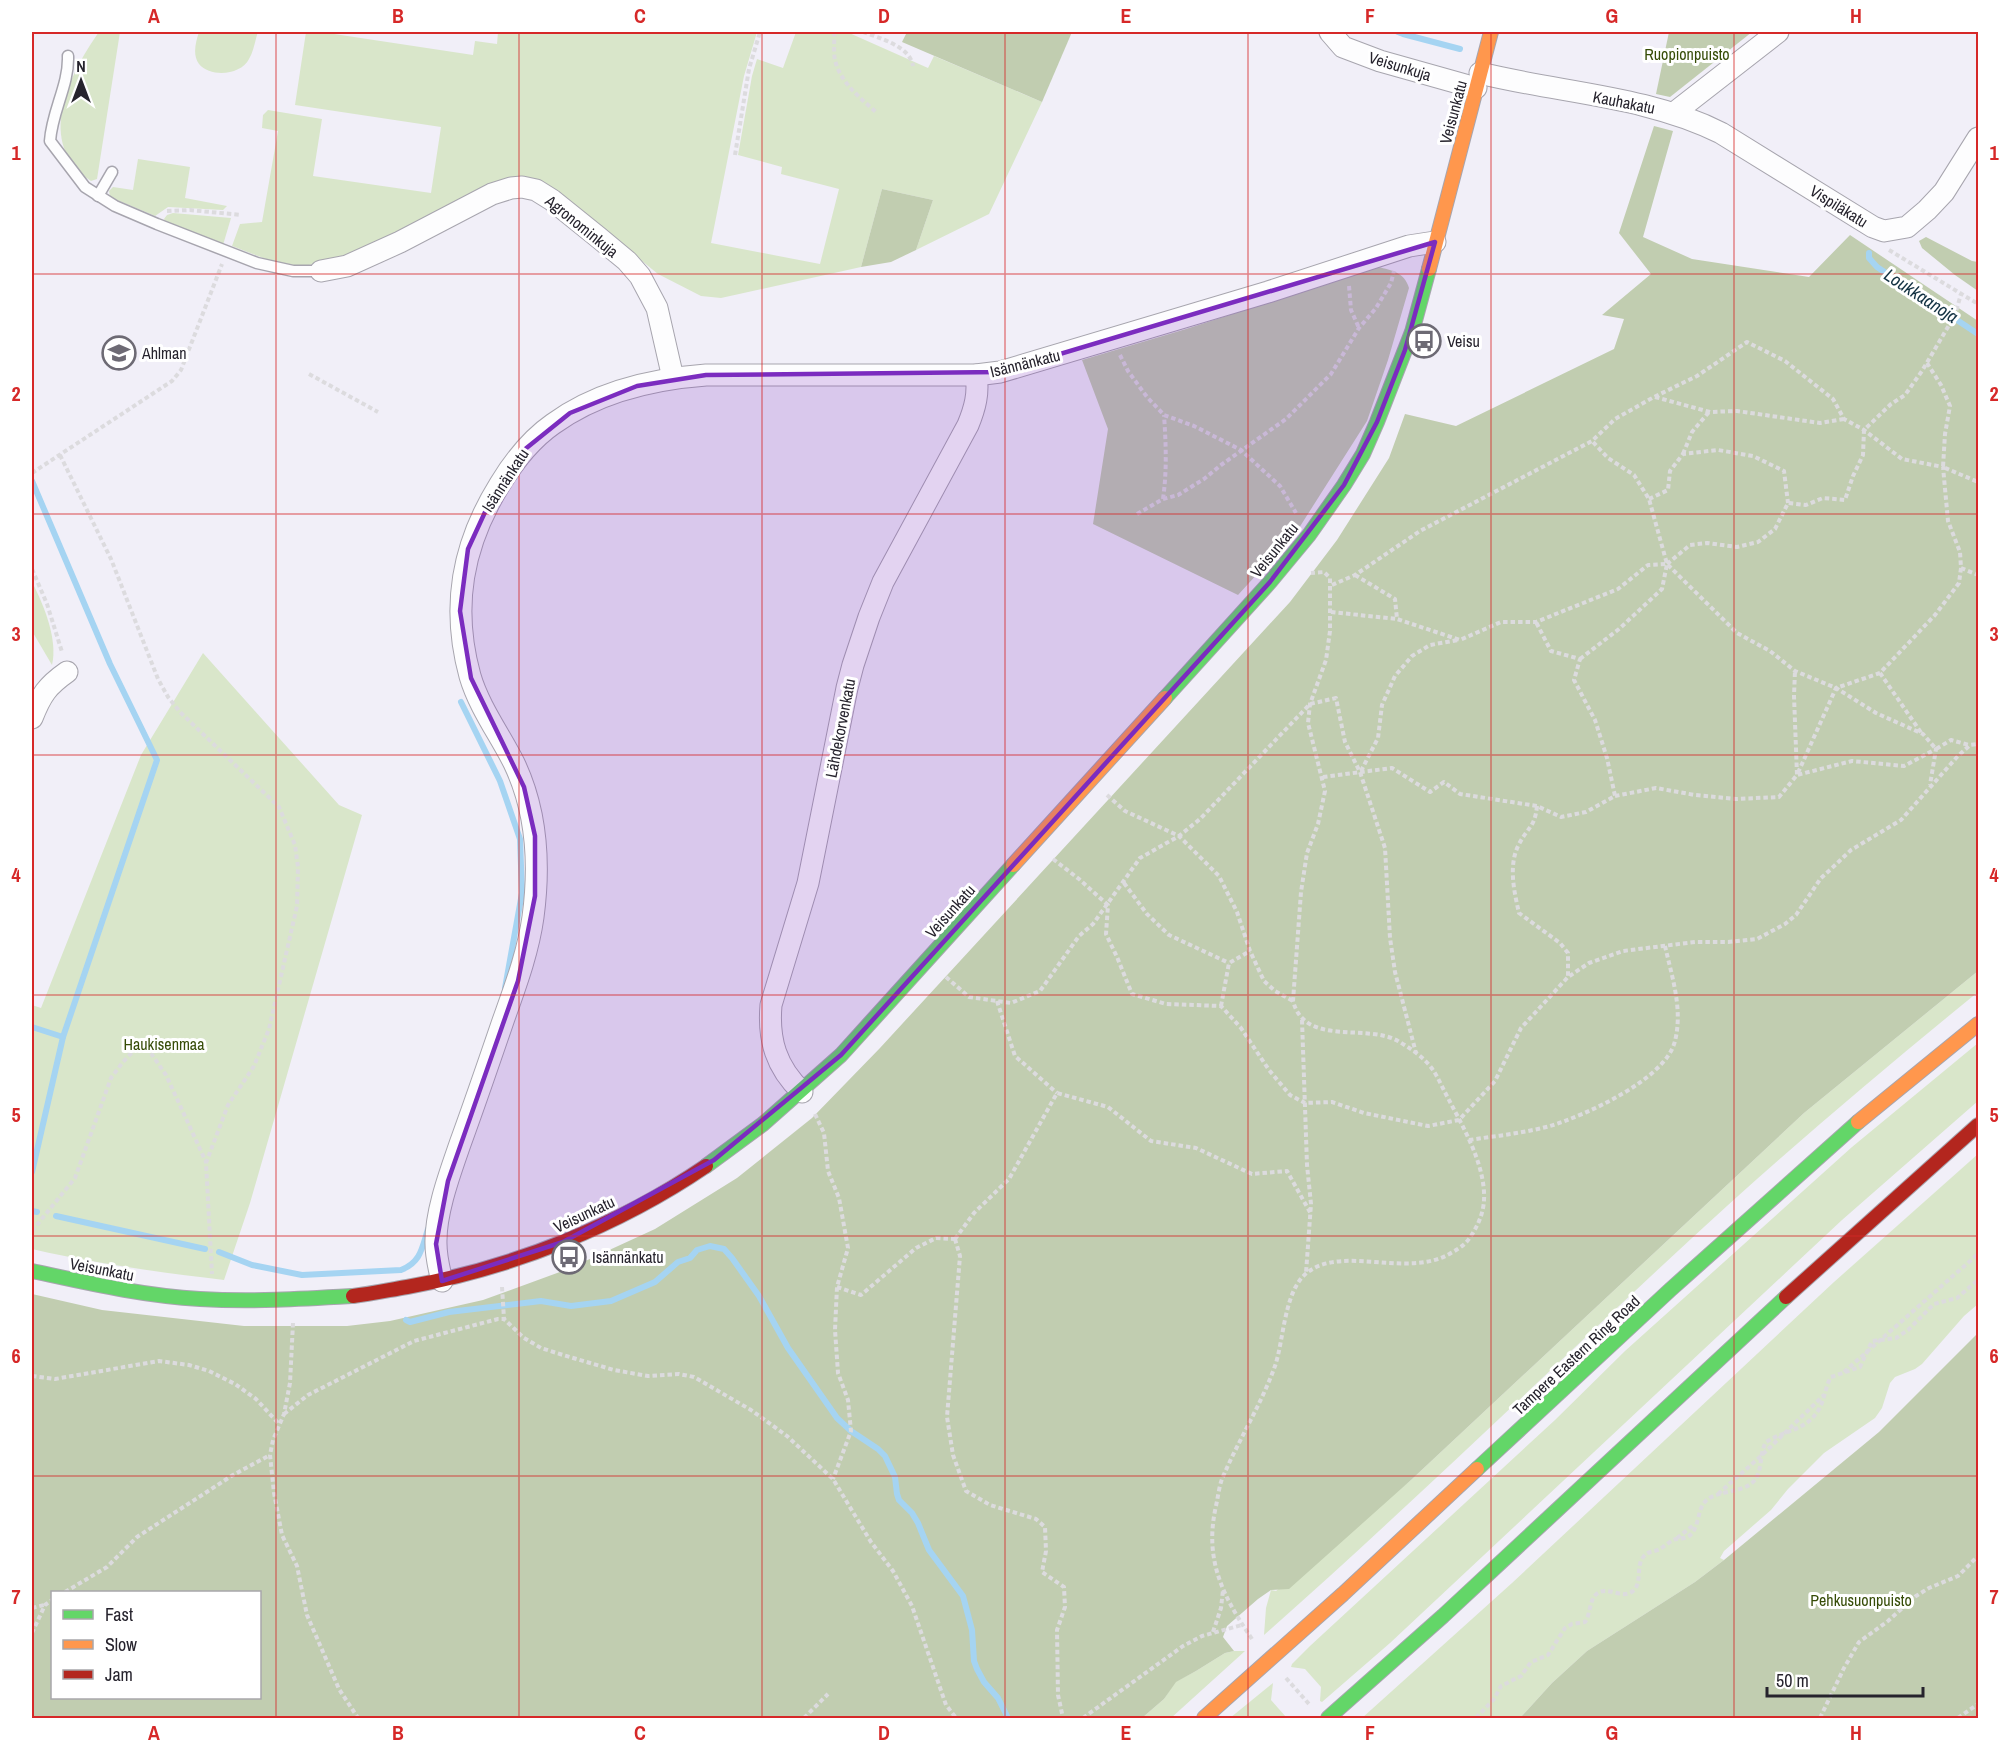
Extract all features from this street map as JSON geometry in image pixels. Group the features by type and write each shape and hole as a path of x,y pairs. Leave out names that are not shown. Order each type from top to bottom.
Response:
{"main road":[{"name":"Veisunkatu","path":"32,1271 106,1289 214,1300 292,1301 372,1294 442,1281 526,1257 605,1224 676,1185 806,1098 849,1046 1270,582 1309,535 1344,485 1363,454 1412,332 1491,32"},
{"name":"Tampere Eastern Ring Road","path":"1204,1719 1392,1550 1572,1380 1784,1187 1923,1067 1978,1024"},
{"path":"1328,1719 1443,1616 1835,1252 1978,1125"}],"street":[{"name":"Veisunkuja","path":"1330,32 1343,47 1380,61 1478,81"},
{"name":"Kauhakatu","path":"1478,81 1674,113 1778,32"},
{"name":"Vispiläkatu","path":"1674,113 1698,121 1721,133 1873,227 1884,242 1907,227 1944,192 1978,138"},
{"name":"Agronominkuja","path":"321,271 347,266 400,242 492,194 522,187 536,190 552,200 627,261 639,276 657,309 673,378"},
{"name":"Isännänkatu","path":"442,1281 436,1244 446,1188 518,981 533,919 537,868 535,836 524,787 471,678 463,643 461,601 468,549 478,523 519,454 553,423 590,402 637,386 673,378 706,375 976,375 1017,367 1409,246 1435,242"},
{"name":"Lähdekorvenkatu","path":"806,1098 787,1077 778,1059 769,1022 771,1005 808,883 853,665 882,582 973,413 978,388 976,375"},
{"path":"32,718 39,700 49,685 67,672"}],"lane":[{"path":"68,56 69,68 53,118 50,141 79,180 98,196 151,222 227,252 272,267 293,271 321,271"},
{"path":"98,196 112,172"}],"path":[{"path":"735,154 749,69 760,32"},
{"path":"834,32 835,59 841,73 851,89 876,112"},
{"path":"862,32 903,50 912,60 913,66"},
{"path":"151,222 168,210 241,215"},
{"path":"1884,242 1978,304"},
{"path":"32,473 172,381 181,370 227,252"},
{"path":"1348,266 1351,310 1359,328"},
{"path":"1137,514 1178,495 1286,419 1331,374 1359,328 1376,308 1391,283"},
{"path":"1788,503 1806,505 1823,498 1845,500 1863,455 1864,430 1891,404 1905,395 1927,363 1954,315 1961,294"},
{"path":"1112,339 1128,371 1164,415 1194,426 1241,450 1280,486 1309,535"},
{"path":"1252,1639 1242,1625 1218,1578 1212,1555 1212,1524 1221,1481 1250,1424 1275,1366 1293,1292 1306,1273 1331,1262 1416,1265 1443,1258 1466,1244 1481,1221 1485,1194 1480,1169 1469,1140 1432,1069 1416,1053 1396,1039 1377,1034 1334,1031 1316,1027 1302,1019 1293,1001 1301,892 1307,853 1325,791 1308,723 1310,704 1326,660 1332,585 1355,575 1420,531 1592,441 1615,419 1697,376 1747,342 1773,353 1803,375 1833,399 1844,419 1864,430 1902,459 1943,467 1978,482"},
{"path":"1323,777 1392,768 1430,792 1444,782 1460,794 1537,806 1561,818 1586,812 1615,796 1656,788 1736,799 1779,796 1797,775 1836,688 1880,673 1935,615 1959,583 1960,552 1948,521 1943,467 1950,406 1941,385 1927,363"},
{"path":"309,374 378,412"},
{"path":"1654,397 1710,412 1737,411 1820,423 1844,419"},
{"path":"1649,499 1668,490 1670,471 1683,454 1692,432 1710,412"},
{"path":"1163,500 1166,468 1164,415"},
{"path":"1592,441 1608,458 1634,475 1649,499 1667,564 1737,633 1770,651 1795,671 1836,688 1876,713 1923,734"},
{"path":"1360,772 1378,738 1382,705 1395,676 1412,656 1430,645 1460,640 1502,622 1536,622 1618,589 1648,565 1667,564 1690,545 1707,543 1737,547 1758,542 1775,530 1788,503 1784,471 1753,456 1718,450 1683,454"},
{"path":"60,455 111,559 158,679 168,697 279,807 295,845 298,867 297,906 269,1029 254,1066 228,1105 206,1163"},
{"path":"1615,796 1608,758 1595,720 1574,680 1580,659 1619,629 1662,589 1667,564"},
{"path":"1961,568 1978,575"},
{"path":"32,569 57,633 67,672"},
{"path":"1355,575 1395,599 1397,618"},
{"path":"1331,612 1397,618 1460,640"},
{"path":"1536,622 1551,651 1580,659"},
{"path":"1795,671 1797,775"},
{"path":"1880,673 1936,749"},
{"path":"938,970 969,997 1011,1003 1040,991 1079,936 1094,924 1140,858 1179,836 1200,819 1310,704 1336,698 1346,742 1360,772 1385,848 1390,938 1395,972 1416,1053"},
{"path":"1797,775 1852,761 1904,766 1951,740 1970,745 1978,744"},
{"path":"1108,905 1106,934 1118,957 1131,994 1166,1004 1221,1006 1241,1028 1269,1070 1290,1095 1305,1103 1332,1102 1364,1113 1428,1126 1459,1120 1496,1081 1521,1028 1568,977 1589,963 1623,951 1695,942 1757,939 1785,924 1796,915 1821,878 1851,850 1901,820 1930,785 1970,745"},
{"path":"1930,785 1936,749"},
{"path":"1086,786 1102,791 1125,810 1179,836 1219,876 1237,912 1250,951 1264,981 1275,991 1293,1001"},
{"path":"1537,806 1536,820 1518,845 1513,864 1512,886 1519,913 1560,943 1568,953 1568,977"},
{"path":"1044,853 1108,905"},
{"path":"1124,884 1147,914 1169,935 1229,963"},
{"path":"1469,1140 1550,1126 1591,1111 1644,1081 1664,1062 1675,1042 1678,1007 1665,946"},
{"path":"1221,1006 1229,963 1250,951"},
{"path":"997,1001 1016,1056 1056,1093 1108,1107 1151,1141 1196,1148 1252,1174 1287,1171 1311,1214"},
{"path":"1302,1019 1311,1214 1306,1273"},
{"path":"32,1231 75,1178 111,1078 144,1040 166,1075 206,1163 214,1300"},
{"path":"955,1239 974,1213 1009,1179 1056,1093"},
{"path":"806,1098 824,1133 828,1172 839,1198 848,1248 837,1287 835,1330 838,1373 848,1400 851,1431 833,1479"},
{"path":"837,1287 861,1295 916,1248 936,1238 955,1239"},
{"path":"955,1239 960,1256 947,1417 953,1455 966,1491 990,1505 1036,1519 1045,1527 1046,1551 1042,1572 1064,1587 1065,1607 1057,1630 1058,1695 1063,1719"},
{"path":"1883,1339 1978,1254"},
{"path":"1476,1719 1502,1686 1521,1676 1531,1662 1548,1655 1564,1628 1585,1622 1597,1594 1608,1592 1623,1595 1634,1590 1642,1558 1677,1539 1690,1535 1705,1501 1753,1482 1758,1474 1766,1442 1795,1431 1811,1420 1821,1405 1831,1377 1860,1367 1872,1341 1896,1338 1908,1330 1934,1304 1957,1298 1978,1280"},
{"path":"492,1285 502,1283"},
{"path":"292,1301 290,1383 284,1414 270,1455 282,1535 297,1566 307,1615 339,1689 358,1719"},
{"path":"503,1304 504,1319 524,1338 541,1348 614,1370 648,1376 679,1374 694,1377 787,1436 833,1479 871,1542 893,1571 912,1606 946,1705 956,1719"},
{"path":"284,1414 308,1395 414,1341 504,1319"},
{"path":"32,1376 55,1378 159,1361 189,1365 209,1371 235,1384 256,1399 279,1424"},
{"path":"1780,1435 1825,1394"},
{"path":"68,1591 107,1567 137,1537 233,1474 270,1455"},
{"path":"1715,1497 1761,1456"},
{"path":"1820,1719 1859,1642 1888,1621 1916,1596 1958,1576 1978,1556"},
{"path":"1212,1633 1221,1608 1223,1588"},
{"path":"32,1608 45,1605 51,1601"},
{"path":"32,1633 45,1605"},
{"path":"1083,1719 1183,1646 1212,1633 1242,1625"},
{"path":"1283,1676 1312,1707"},
{"path":"804,1719 828,1694"},
{"path":"1958,1719 1978,1704"}],"highlighted area":[{"path":"1435,242 1405,350 1377,422 1344,485 1270,582 841,1055 714,1160 563,1242 442,1281 436,1244 448,1181 518,981 535,896 535,836 524,787 471,678 460,611 468,549 492,497 519,454 570,413 637,386 706,375 1000,372"}],"green space":[{"path":"99,32 120,32 97,179 91,181 74,166 64,148 61,129 62,108 77,68"},
{"path":"199,32 258,32 252,53 245,64 233,71 218,73 204,68 197,60 195,48"},
{"path":"306,32 321,32 473,55 475,41 497,44 498,32 757,32 744,76 711,243 820,264 839,189 781,174 782,167 738,155 757,59 783,68 796,32 847,32 928,68 934,56 1042,102 989,214 916,250 933,200 882,189 861,267 721,298 701,296 658,274 551,187 528,178 512,178 359,252 321,263 296,267 274,262 232,246 240,224 262,222 278,131 262,128 263,115 268,110 322,119 313,176 431,193 441,127 295,105"},
{"path":"907,32 1072,32 1042,102 902,42"},
{"name":"Ruopionpuisto","path":"1669,32 1752,32 1670,97 1656,94"},
{"path":"1654,126 1673,131 1643,237 1692,259 1809,277 1850,235 1978,321 1978,971 1804,1113 1411,1480 1289,1589 1271,1590 1227,1626 1223,1637 1234,1651 1225,1653 1176,1682 1164,1699 1142,1718 32,1718 32,1294 102,1310 244,1326 347,1326 390,1321 483,1300 568,1269 655,1229 737,1178 812,1118 880,1048 1290,602 1337,540 1389,458 1405,414 1456,426 1614,349 1624,319 1602,315 1651,274 1619,233"},
{"path":"138,159 190,167 185,198 227,206 223,210 168,207 155,216 110,197 109,191 113,187 133,190"},
{"path":"882,189 933,200 916,250 891,262 861,267"},
{"path":"173,213 231,218 223,245 166,224 164,219"},
{"path":"1926,237 1978,262 1978,291 1922,248 1919,241"},
{"path":"1378,267 1401,276 1409,288 1367,421 1299,528 1238,595 1093,524 1108,429 1082,360"},
{"path":"32,582 41,601 51,634 52,665 32,631"},
{"name":"Haukisenmaa","path":"203,653 339,805 362,815 250,1203 224,1280 128,1267 32,1249 32,1057 34,1047 32,1045 32,1005 41,1008 141,755"},
{"path":"1978,971 1978,992 1834,1112 1727,1206 1264,1635 1266,1608 1271,1590 1276,1591 1411,1480 1804,1113"},
{"path":"1978,1043 1978,1101 1842,1220 1390,1643 1322,1702 1320,1701 1321,1687 1305,1669 1291,1667 1310,1646 1555,1420 1625,1351 1852,1147"},
{"path":"1978,1154 1978,1304 1964,1316 1922,1364 1895,1377 1890,1383 1882,1408 1875,1418 1824,1453 1788,1489 1771,1510 1724,1551 1720,1558 1724,1560 1695,1582 1587,1651 1552,1683 1520,1718 1362,1718 1512,1583 1834,1282"},
{"name":"Pehkusuonpuisto","path":"1978,1333 1978,1718 1520,1718 1552,1683 1587,1651 1695,1582 1879,1432"},
{"path":"1245,1651 1171,1718 1142,1718 1164,1699 1175,1682 1225,1653"},
{"path":"1273,1683 1271,1700 1286,1717 1301,1718 1230,1718"}],"waterway":[{"path":"1398,32 1460,49"},
{"name":"Loukkaanoja","path":"1869,253 1869,258 1877,267 1978,334"},
{"path":"32,481 110,664 157,760 63,1037 32,1172"},
{"path":"461,702 500,781 520,839 522,893 505,988"},
{"path":"32,1027 63,1037"},
{"path":"32,1211 37,1212"},
{"path":"56,1216 205,1249"},
{"path":"219,1252 252,1265 302,1275 401,1270 417,1259 428,1229"},
{"path":"406,1320 410,1322 449,1312 541,1301 571,1306 611,1301 655,1282 678,1262 690,1258 697,1250 710,1246 724,1249 759,1296 788,1348 837,1418 885,1456 895,1477 899,1500 912,1513 929,1550 963,1596 972,1630 974,1661 984,1682 998,1698 1008,1718"}],"traffic: fast":[{"path":"1165,698 1270,582 1309,535 1344,485 1363,454 1377,422 1412,332 1429,269"},
{"path":"706,1166 763,1124 841,1055 1013,865"},
{"path":"1477,1469 1670,1290 1858,1122"},
{"path":"32,1271 116,1288 179,1297 258,1300 353,1296"},
{"path":"1328,1718 1443,1616 1786,1297"}],"traffic: slow":[{"path":"1429,269 1491,32"},
{"path":"1013,865 1165,698"},
{"path":"1858,1122 1978,1024"},
{"path":"1204,1718 1343,1594 1477,1469"}],"traffic: jam":[{"path":"1786,1297 1978,1125"},
{"path":"353,1296 446,1279 525,1256 563,1242 637,1208 706,1166"}],"place":[{"name":"Veisu","path":"1424,341"},
{"name":"Ahlman","path":"119,353"},
{"name":"Isännänkatu","path":"569,1257"}]}
